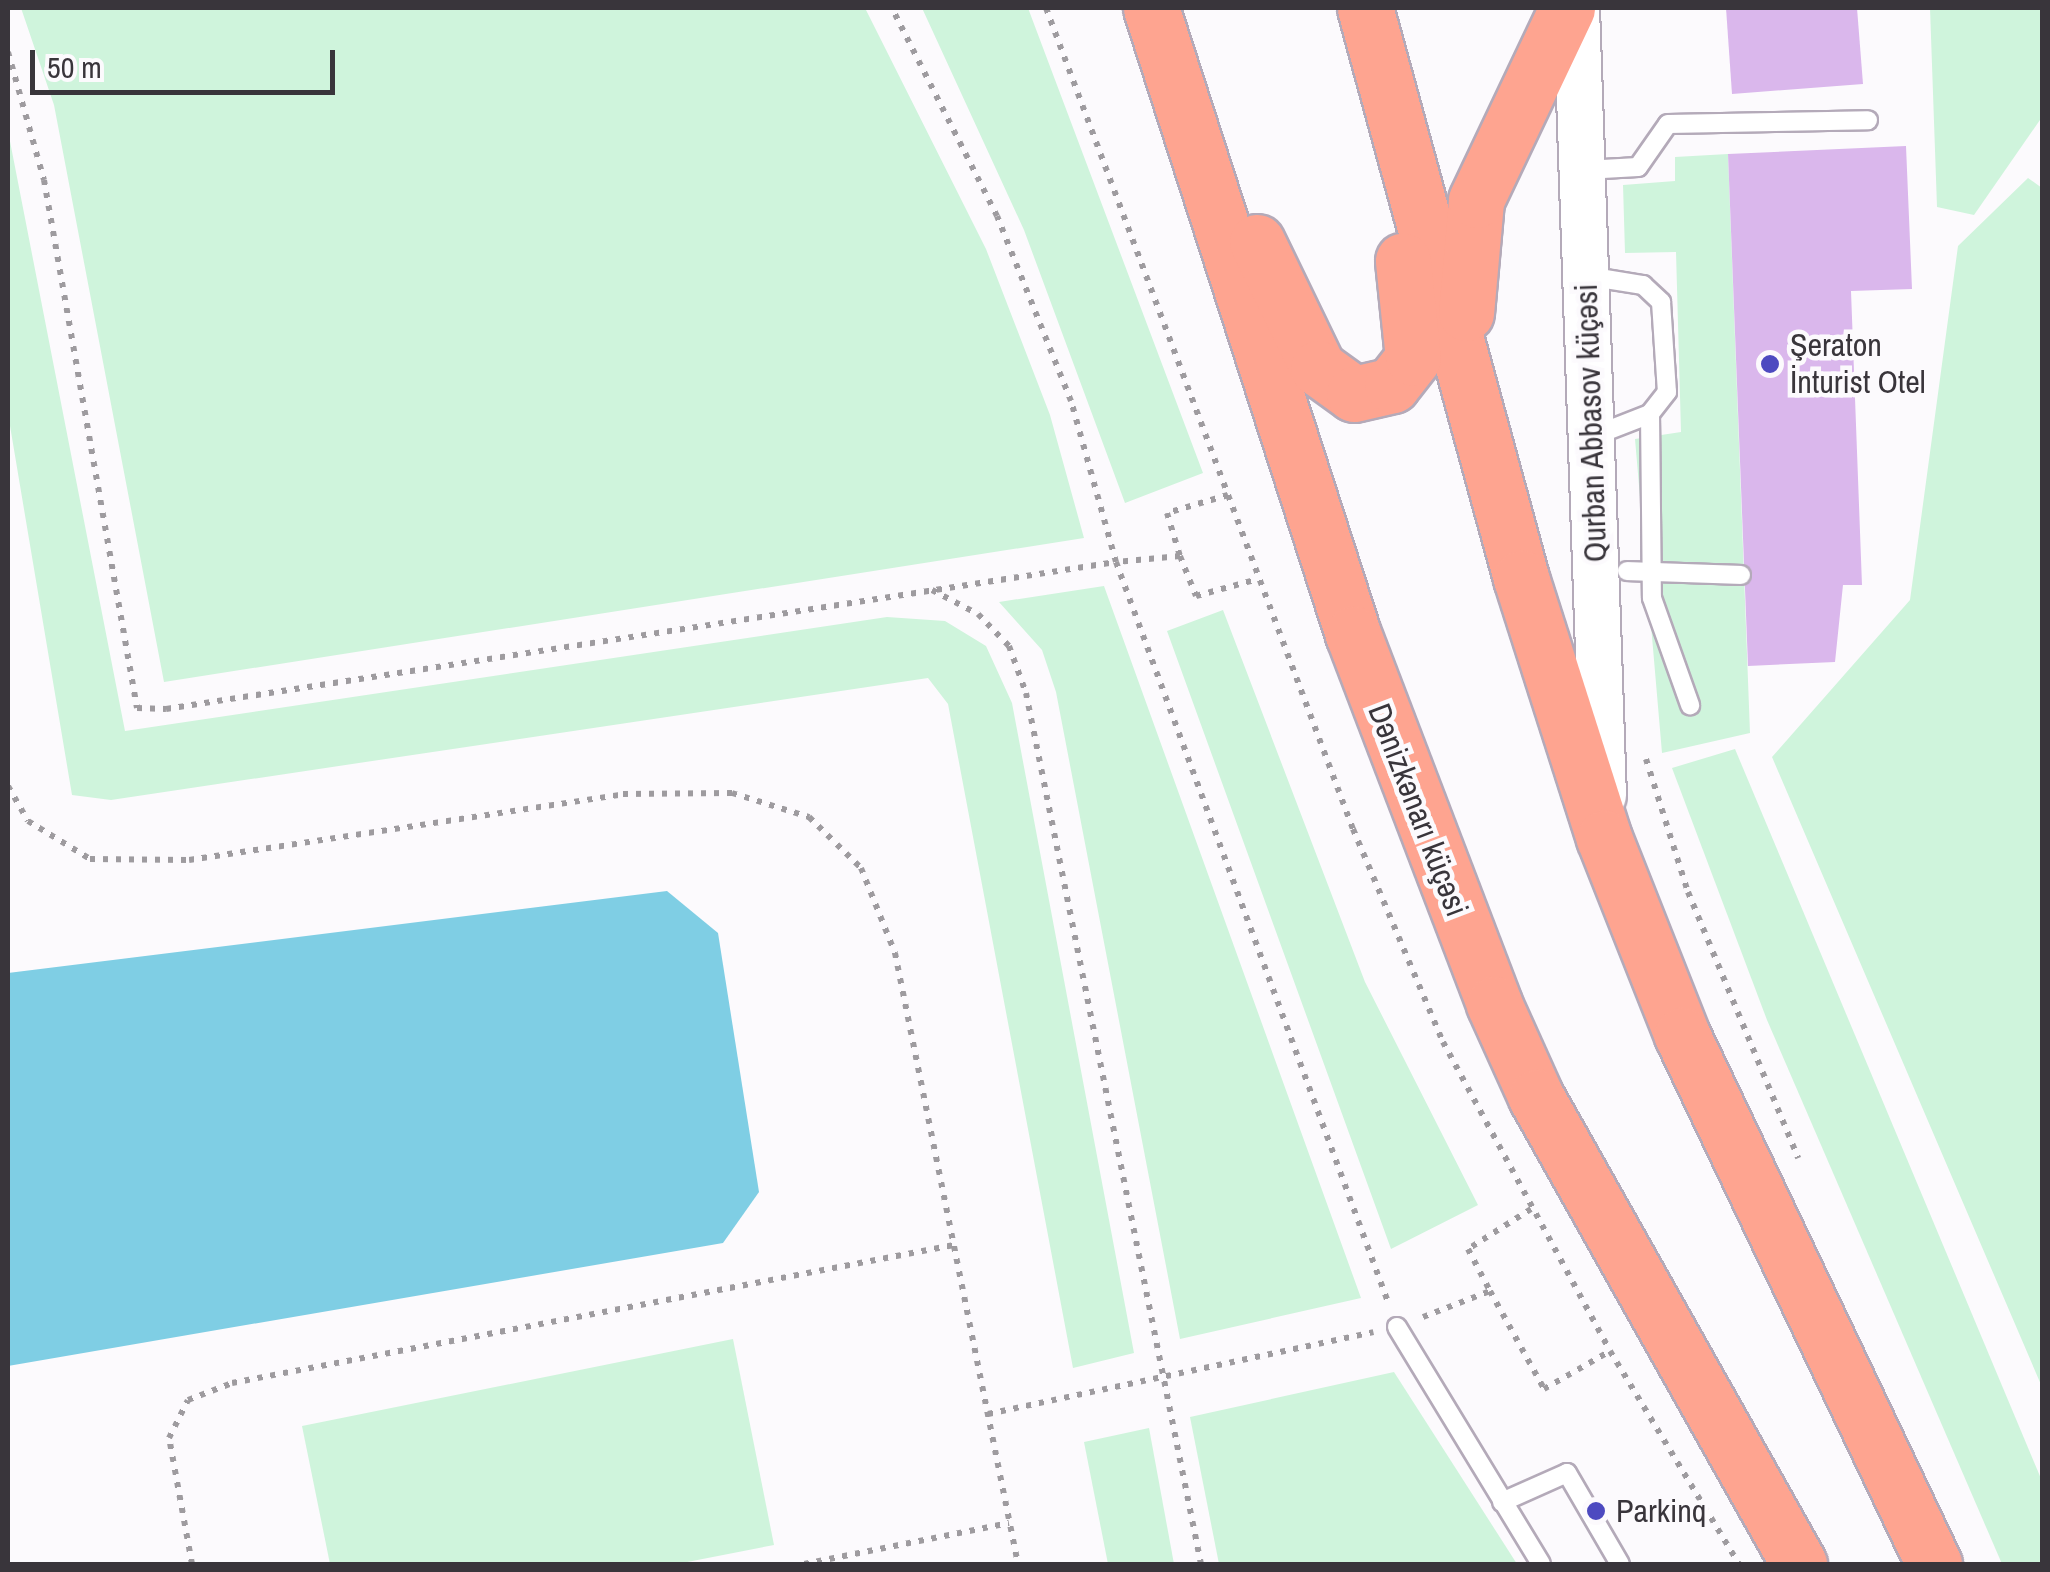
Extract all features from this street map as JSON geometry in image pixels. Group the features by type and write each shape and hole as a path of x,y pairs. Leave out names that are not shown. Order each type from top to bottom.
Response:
{"highway":[{"name":"Dənizkənarı küçəsi","path":"1151,8 1353,634 1494,1004 1536,1096 1798,1564"},
{"path":"1169,59 1318,368 1354,394 1374,393 1405,374 1416,332 1362,8"},
{"path":"1362,8 1474,406 1604,838 1682,1035 1934,1564"},
{"path":"1474,406 1464,291 1476,200 1567,8"}],"street":[{"name":"Qurban Abbasov küçəsi","path":"1576,8 1585,170 1604,838"}],"lane":[{"path":"1585,170 1638,167 1668,124 1868,120"},
{"path":"1586,276 1642,285 1661,302 1667,392 1650,414 1591,437"},
{"path":"1650,414 1648,570 1690,704"},
{"path":"1627,571 1741,575"},
{"path":"1397,1326 1541,1564"},
{"path":"1502,1502 1567,1473 1620,1564"}],"path":[{"path":"892,8 996,216 1071,401 1116,562 1397,1326"},
{"path":"8,52 44,180 137,708 1116,562 1180,556"},
{"path":"1228,496 1167,514 1180,556 1196,596 1258,580"},
{"path":"931,590 978,614 1010,646 1026,694 1201,1564"},
{"path":"1644,752 1688,892 1801,1164"},
{"path":"8,786 28,821 90,859 190,860 623,794 732,793 809,816 861,868 896,953 1018,1564"},
{"path":"1532,1209 1468,1250 1490,1291 1544,1389 1610,1351"},
{"path":"192,1564 169,1438 188,1400 232,1383 954,1244"},
{"path":"988,1414 1397,1326 1490,1291"},
{"path":"804,1564 1009,1523"}],"green space":[{"path":"21,8 865,8 986,249 1050,415 1084,538 164,682 54,105"},
{"path":"922,8 1028,8 1203,473 1125,503 1024,230"},
{"path":"1930,8 2042,8 2042,117 1974,215 1937,207"},
{"path":"8,131 125,731 887,617 945,621 986,646 1012,703 1134,1353 1073,1368 948,704 928,678 111,800 72,795 8,414"},
{"path":"1728,154 1750,733 1662,753 1635,439 1681,432 1676,252 1625,253 1623,185 1675,181 1675,157"},
{"path":"2028,178 2042,188 2042,1387 1772,757 1910,600 1958,246"},
{"path":"1104,586 1361,1298 1180,1339 1056,692 1042,650 999,602"},
{"path":"1223,610 1365,982 1478,1205 1391,1249 1167,631"},
{"path":"1735,749 2042,1481 2042,1564 2002,1564 1767,1020 1672,768"},
{"path":"733,1339 774,1545 677,1564 330,1564 302,1426"},
{"path":"1394,1372 1517,1564 1219,1564 1190,1417"},
{"path":"1149,1428 1174,1564 1108,1564 1084,1442"}],"water":[{"path":"667,891 718,933 759,1192 723,1243 8,1366 8,973"}],"building":[{"path":"1726,8 1857,8 1863,84 1732,94"},
{"path":"1906,146 1912,289 1851,291 1862,585 1843,585 1835,662 1748,666 1728,154"}],"place":[{"name":"Şeraton İnturist Otel","path":"1770,364"},
{"name":"Parkinq","path":"1596,1511"}]}
